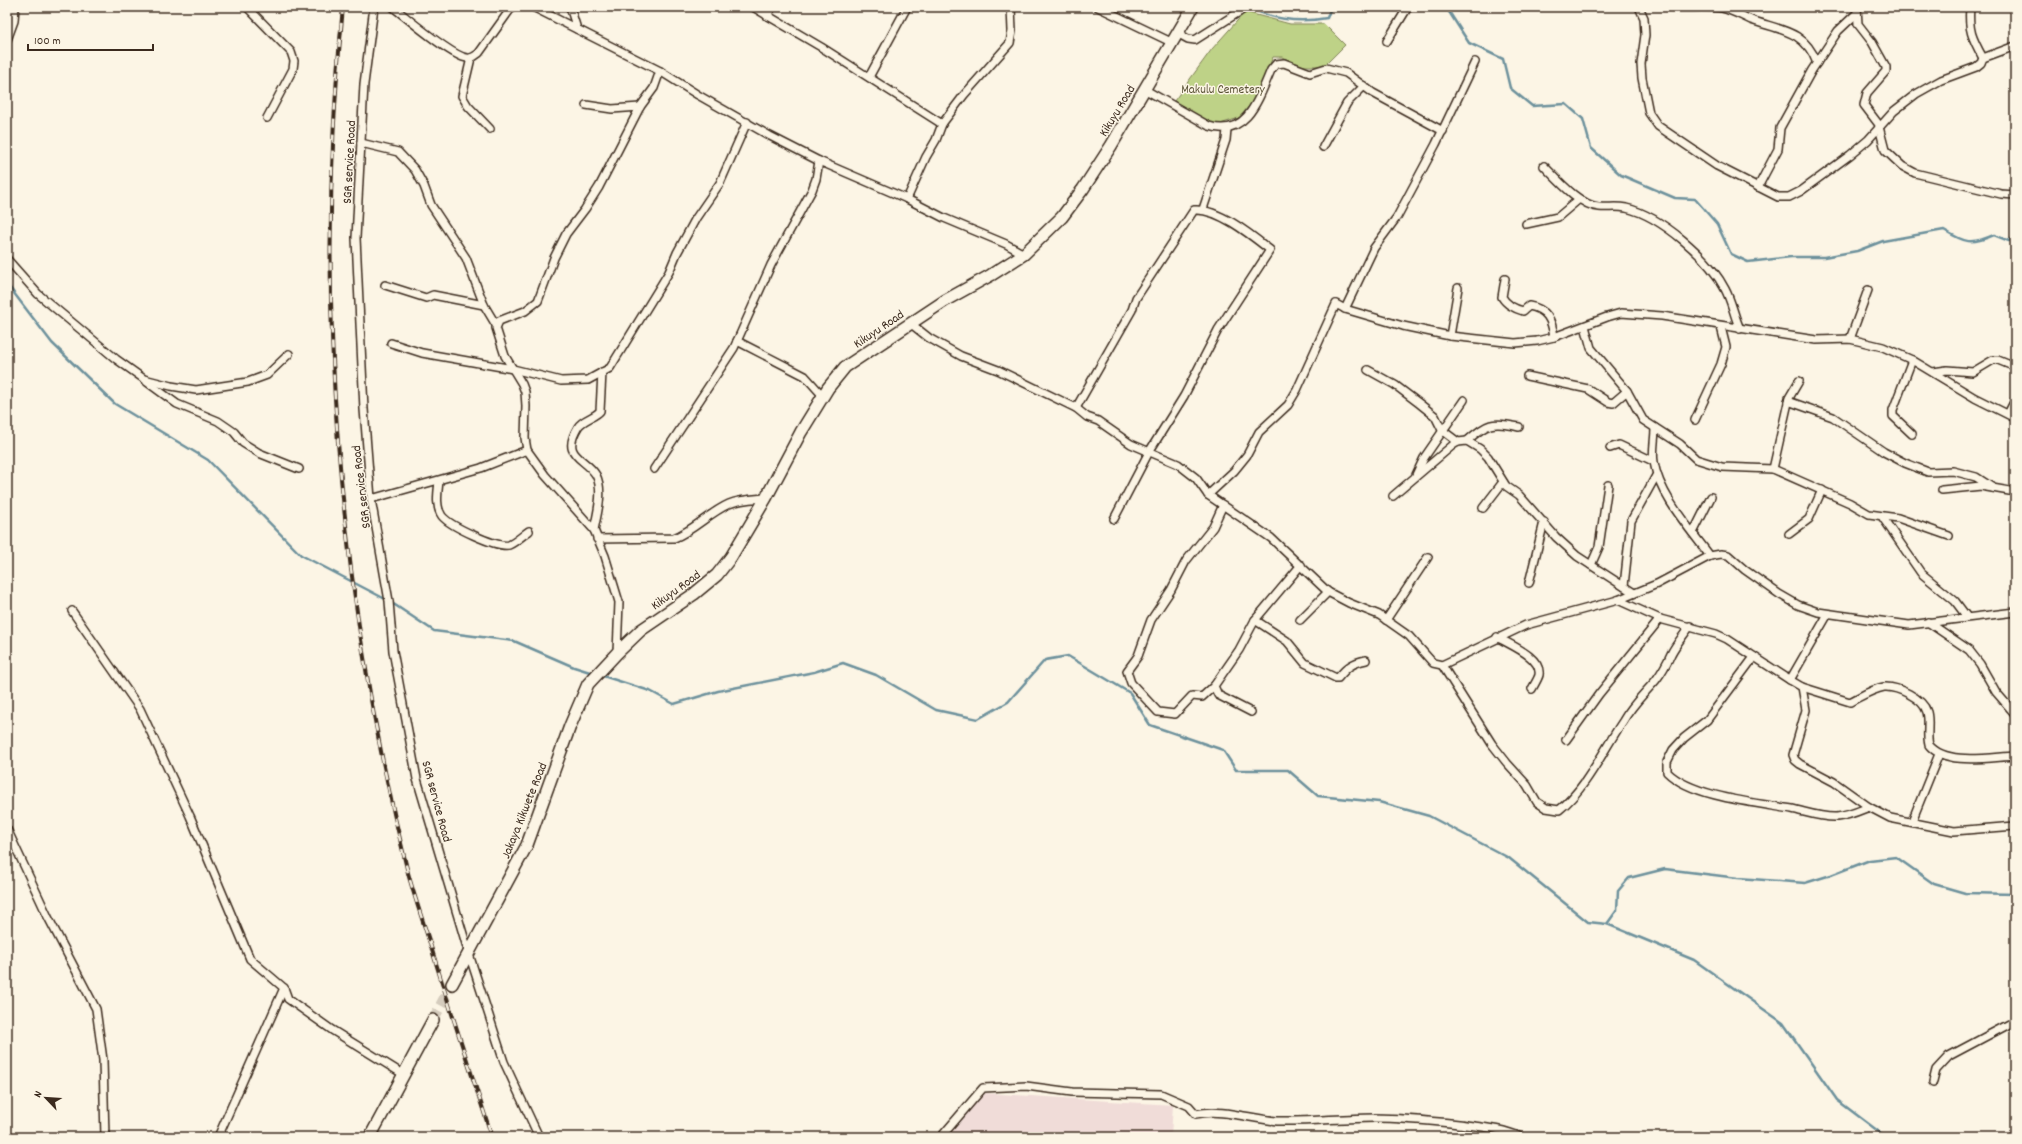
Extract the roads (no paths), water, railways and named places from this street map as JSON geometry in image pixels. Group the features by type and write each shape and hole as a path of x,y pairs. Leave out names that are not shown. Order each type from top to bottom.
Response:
{"main road":[{"name":"Kikuyu Road","path":"588,684 600,670 641,630 694,594 717,575 731,557 766,498 801,432 823,396 845,368 910,324 1024,254 1062,217 1083,189 1192,7"},
{"name":"Jakaya Kikwete Road","path":"452,984 527,845 540,814 570,726 588,684"},
{"path":"370,1137 433,1020"}],"street":[{"path":"7,40 14,21 15,7"},
{"path":"248,7 291,52 294,62 293,69 267,118"},
{"name":"SGR service Road","path":"374,7 364,84 356,238 364,409 371,499 389,601 393,651 417,780 469,954 504,1062 539,1137"},
{"path":"393,7 453,53 466,58 471,58"},
{"path":"490,129 468,106 462,96 471,58 485,45 512,7"},
{"path":"533,7 660,71 747,122 819,161 907,199 944,218 1006,244 1024,254"},
{"path":"570,7 577,29"},
{"path":"753,7 869,77 942,124"},
{"path":"767,16 772,7"},
{"path":"869,77 907,7"},
{"path":"907,199 926,157 936,140 942,124 964,95 1010,43 1012,31 1011,7"},
{"path":"1098,7 1174,37 1195,40 1248,7"},
{"path":"1387,41 1408,7"},
{"path":"1639,7 1644,18 1645,35 1641,64 1642,78 1649,113 1658,126 1707,160 1778,197 1789,197 1801,191 1850,155 1868,140 1894,111 1916,94 1941,80 1976,67 1981,63 1983,58 2015,46"},
{"path":"1670,7 1722,8 1752,20 1784,29 1793,33 1812,51 1817,63"},
{"path":"1970,7 1968,24 1972,38 1983,58"},
{"path":"1758,187 1778,149 1780,128 1817,63 1838,31 1857,10"},
{"path":"1857,10 1858,24 1872,42 1886,67 1886,71 1867,93 1864,105 1879,126 1885,150 1902,166 1915,173 2001,194 2015,195"},
{"path":"1345,309 1374,248 1397,217 1443,131 1476,62"},
{"path":"1144,89 1209,126 1219,129 1227,129 1247,118 1271,70 1276,64 1280,63 1310,73 1326,68 1346,73 1394,106 1443,131"},
{"path":"496,324 510,316 525,311 538,301 554,258 566,234 599,188 640,107 654,88 660,71"},
{"path":"1323,147 1347,103 1364,86"},
{"path":"586,105 612,109 640,107"},
{"path":"391,344 422,353 513,369 561,381 578,382 588,380 602,372 615,362 669,272 676,253 696,218 720,183 747,122"},
{"path":"1203,209 1226,140 1227,129"},
{"path":"361,143 398,152 415,170 424,186 431,205 466,258 484,305 496,324 498,339 505,356 522,384 526,398 524,427 527,450 545,475 594,530 613,578 619,602 617,653"},
{"path":"654,469 737,341 771,265 812,190 819,161"},
{"path":"1544,166 1578,200 1589,206 1613,206 1626,208 1661,223 1682,239 1722,283 1740,329"},
{"path":"1526,224 1558,217 1578,200"},
{"path":"1076,408 1129,316 1136,298 1187,217 1194,210 1203,209 1213,212 1253,237 1270,250 1218,330 1184,396 1149,452 1114,519"},
{"path":"7,259 38,294 116,359 176,404 218,421 234,432 243,444 259,453 299,469"},
{"path":"1505,279 1502,298 1504,302 1523,311 1529,306 1547,314 1552,321 1554,337"},
{"path":"385,285 426,298 433,294 484,305"},
{"path":"1450,336 1458,288"},
{"path":"1850,339 1868,290"},
{"path":"1208,495 1247,455 1259,432 1288,405 1297,390 1336,304 1345,309 1403,326 1450,336 1515,343 1537,341 1554,337 1621,313 1662,316 1721,327 1767,331 1816,340 1850,339 1883,347 1912,360 1975,398 2015,418"},
{"path":"910,324 929,338 961,356 998,370 1076,408 1087,417 1098,421 1131,444 1178,464 1196,478 1208,495 1271,538 1328,592 1379,615 1409,636 1433,663 1442,665 1526,625 1618,600 1657,584 1710,556 1721,554 1728,555 1745,570 1798,605 1828,614 1909,625 2015,612"},
{"path":"1585,326 1591,348 1627,391 1643,420 1680,444 1696,459 1722,467 1773,469 1822,490 1869,514 1883,518 1898,518 1949,536"},
{"path":"1695,420 1721,364 1726,347 1721,327"},
{"path":"737,341 804,376 823,396"},
{"path":"144,379 161,384 196,390 248,382 266,375 290,354"},
{"path":"1912,360 1893,410 1893,416 1912,434"},
{"path":"1933,372 1947,370 1973,372 1992,360 1998,360 2015,367"},
{"path":"1368,370 1395,385 1435,416 1442,430 1458,442"},
{"path":"594,530 599,499 599,486 595,475 576,458 572,445 573,437 581,423 600,411 602,372"},
{"path":"1527,376 1588,389 1608,402 1613,403 1627,391"},
{"path":"1773,469 1788,401 1799,381"},
{"path":"1414,478 1424,458 1464,400"},
{"path":"2008,414 2015,400"},
{"path":"1788,401 1833,418 1884,452 1905,463 1928,472 1953,471 1976,477 1993,488"},
{"path":"1467,441 1488,425 1500,423 1519,427"},
{"path":"1655,428 1654,462 1657,474 1672,504 1710,556"},
{"path":"1393,496 1458,442 1467,441 1474,444 1488,457 1503,482 1568,548 1634,593"},
{"path":"1610,448 1619,445 1654,462"},
{"path":"371,499 481,468 527,450"},
{"path":"1624,586 1632,521 1657,474"},
{"path":"439,481 438,506 442,516 450,524 499,545 508,545 529,531"},
{"path":"1483,508 1503,482"},
{"path":"1591,565 1599,547 1608,485"},
{"path":"1942,490 1966,487 1993,488 2015,492"},
{"path":"1789,534 1809,519 1822,490"},
{"path":"1693,533 1711,497"},
{"path":"597,539 674,538 684,534 729,504 740,500 766,498"},
{"path":"1223,505 1213,527 1186,561 1171,590 1151,620 1138,656 1127,671 1131,683 1158,712 1175,714 1192,696 1202,697 1214,686 1239,650 1256,620 1301,565"},
{"path":"1883,518 1921,573 1954,601 1967,617"},
{"path":"1529,583 1544,522"},
{"path":"1386,620 1428,557"},
{"path":"1300,620 1328,592"},
{"path":"1618,600 1660,620 1690,626 1728,639 1802,687 1850,702 1885,687 1913,695 1927,710 1929,745 1939,754 1951,759 2015,756"},
{"path":"72,611 140,709 190,816 250,959 284,988 288,999 332,1030 404,1074"},
{"path":"1790,680 1828,614"},
{"path":"1256,620 1287,641 1305,663 1336,678 1338,678 1346,667 1353,662 1366,660"},
{"path":"1566,740 1599,694 1660,620"},
{"path":"1928,622 1969,650 1980,664 1996,692 2015,714"},
{"path":"1442,665 1492,744 1527,785 1537,802 1546,808 1559,810 1570,801 1611,742 1626,715 1640,696 1656,680 1670,660 1672,654 1690,626"},
{"path":"1497,638 1532,657 1538,666 1539,675 1532,689"},
{"path":"1754,657 1707,720 1684,738 1673,750 1667,762 1667,772 1682,783 1728,798 1817,814 1836,817 1869,807"},
{"path":"1214,686 1218,694 1251,712"},
{"path":"1802,687 1806,710 1794,758 1800,764 1834,782 1869,807 1890,818 1912,821 1954,831 2015,826"},
{"path":"1912,821 1939,754"},
{"path":"7,830 48,917 96,1009 103,1060 105,1137"},
{"path":"218,1137 284,988"},
{"path":"1933,1082 1936,1070 1949,1056 2015,1021"},
{"path":"942,1137 983,1088 1026,1086 1072,1092 1161,1094 1189,1106 1196,1114 1217,1112 1276,1121 1374,1118 1448,1123 1497,1130 1521,1137"}],"waterway":[{"path":"1248,7 1277,18 1297,20 1327,18 1331,7"},
{"path":"1446,7 1469,43 1503,59 1510,88 1532,106 1566,104 1583,119 1591,148 1621,175 1675,198 1695,199 1717,224 1731,254 1748,262 1791,257 1824,257 1857,251 1883,241 1944,230 1957,238 1968,241 1979,240 1994,235 2009,241 2015,236"},
{"path":"7,284 52,343 115,404 208,460 301,555 389,601 434,631 514,641 574,667 593,673"},
{"path":"600,675 650,691 674,704 718,691 814,672 843,663 876,675 936,710 978,719 1008,702 1045,660 1068,656 1130,693 1150,725 1223,750 1236,770 1288,770 1318,796 1379,802 1429,816 1509,858 1588,922 1607,924 1617,910 1618,891 1629,878 1665,869 1738,878 1805,883 1870,860 1896,857 1934,884 1965,893 2015,894"},
{"path":"1607,924 1694,960 1783,1023 1837,1100 1886,1137"}],"tunnel":[{"path":"433,1020 452,984"}],"railway":[{"path":"343,7 334,116 331,225 332,334 338,443 349,551 364,659 384,766 408,873 492,1137"}],"park label":[{"name":"Makulu Cemetery","path":"1223,88"}]}
